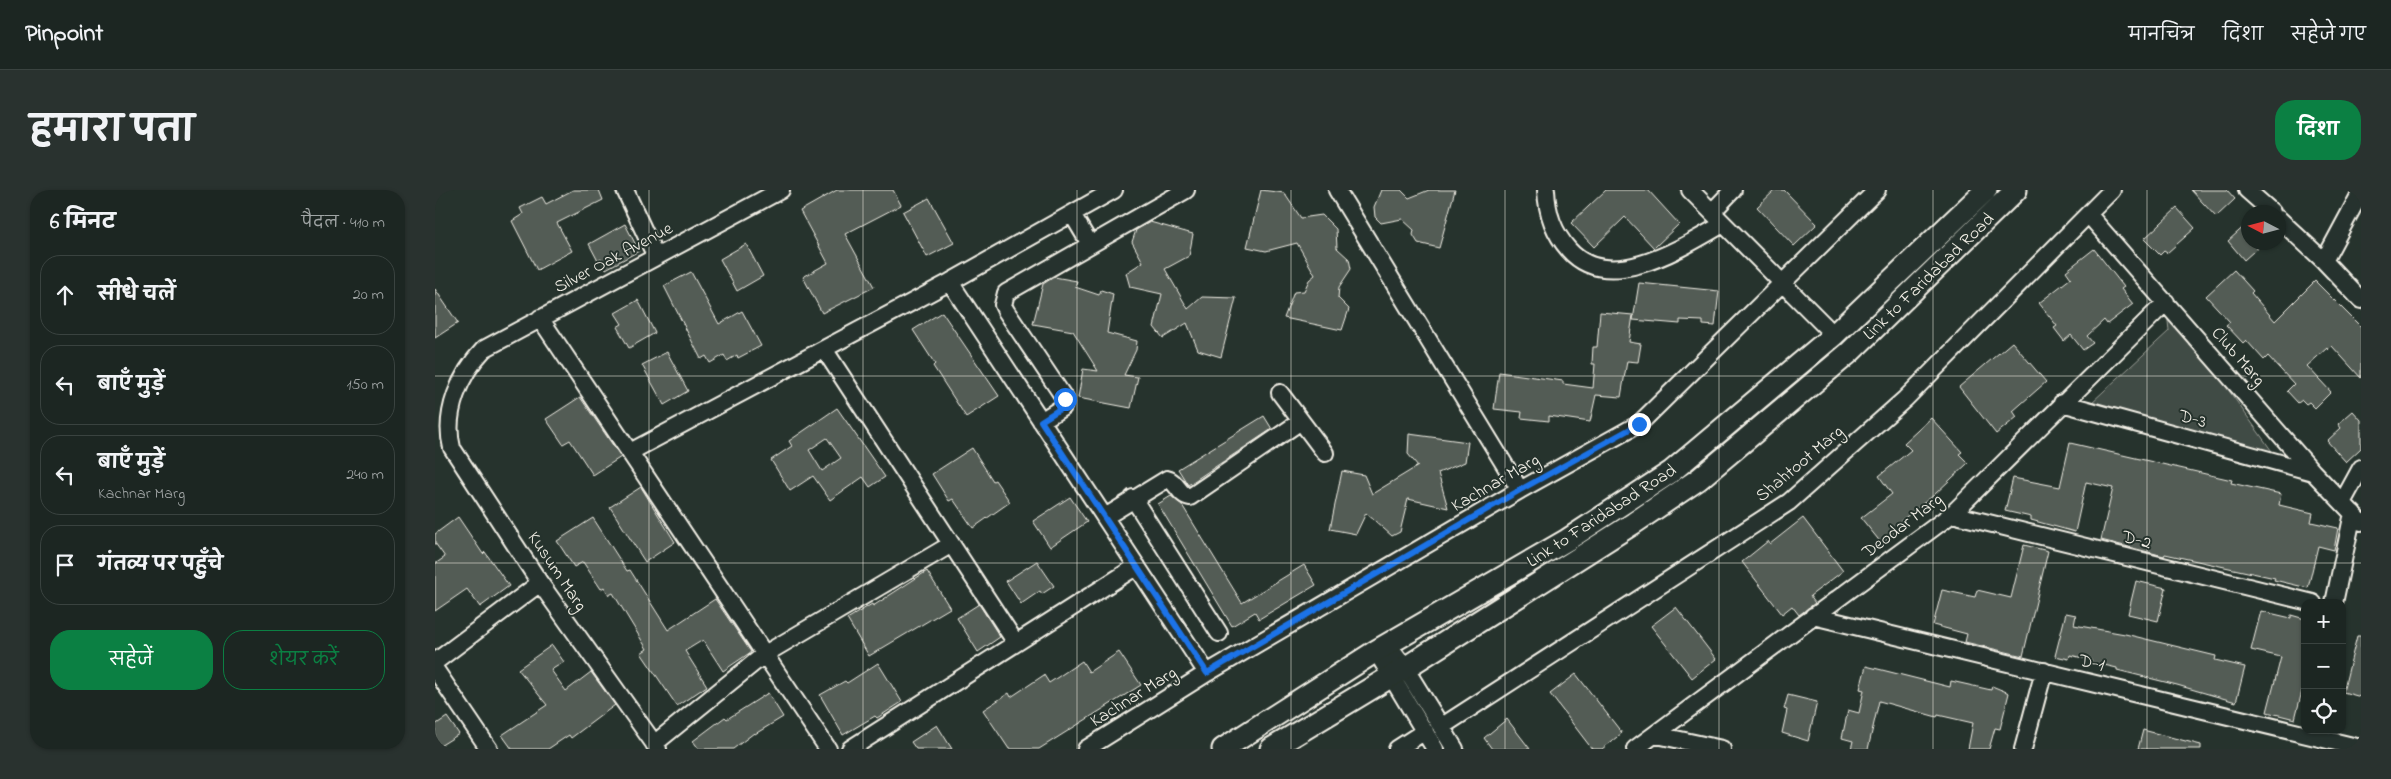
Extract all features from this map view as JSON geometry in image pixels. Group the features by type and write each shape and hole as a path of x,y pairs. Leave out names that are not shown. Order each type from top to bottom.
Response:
{"main road":[{"name":"Link to Faridabad Road","path":"1223,749 1381,647 1567,540 1663,478 1835,335 1986,190"},
{"name":"Link to Faridabad Road","path":"1271,749 1399,672 1634,523 1699,479 1851,352 2016,190"}],"street":[{"path":"625,190 656,257"},
{"name":"Silver Oak Avenue","path":"469,366 484,350 540,318 781,190"},
{"path":"629,452 950,282 1114,190"},
{"path":"1041,421 1063,407 1065,399 1006,311 1003,298 1012,288 1186,190"},
{"path":"1337,190 1520,490"},
{"path":"1546,190 1547,208 1551,221 1565,246 1578,260 1604,268 1641,264 1658,259 1717,218 1733,190"},
{"path":"1690,190 1835,335"},
{"name":"Kachnar Marg","path":"1086,749 1207,673 1520,490 1639,424 1877,190"},
{"name":"Shahtoot Marg","path":"1441,727 1789,502 1905,399 2112,190"},
{"path":"2247,190 2264,205"},
{"path":"2324,261 2361,192"},
{"path":"1072,214 1091,244"},
{"name":"Club Marg","path":"2088,214 2313,472 2343,501 2357,518"},
{"path":"2286,226 2324,261 2361,300"},
{"path":"950,282 1207,673"},
{"name":"Deodar Marg","path":"1635,749 1657,735 1813,616 1952,514 2165,302"},
{"path":"540,318 828,749"},
{"path":"824,349 950,545 1016,643"},
{"name":"Kusum Marg","path":"469,366 453,406 449,434 452,448 540,583 656,746"},
{"path":"1281,393 1325,454"},
{"name":"D-3","path":"2062,403 2313,472"},
{"path":"1105,517 1133,498 1167,479 1173,481 1183,494 1190,497 1301,421"},
{"path":"2343,501 2361,468"},
{"path":"1133,498 1219,633"},
{"name":"D-2","path":"1952,514 2301,600"},
{"path":"2335,599 2357,518"},
{"path":"656,746 765,654 950,545"},
{"path":"850,749 1137,566"},
{"path":"435,662 540,583"},
{"name":"D-1","path":"1813,616 2044,671 2305,738 2361,748"},
{"path":"1381,647 1441,727 1455,749"},
{"path":"435,669 489,749"},
{"path":"2023,749 2044,671"},
{"path":"1399,672 1425,732 1435,749"},
{"path":"1397,749 1425,732"},
{"path":"1657,735 1722,749"}],"shaded area":[{"path":"2166,302 2281,464 2091,403 2169,331"}],"building":[{"path":"573,190 599,190 603,200 557,223 572,251 537,270 512,221 523,214 520,208 542,197 546,204"},
{"path":"837,190 893,190 901,205 845,234 874,287 822,313 803,277 828,263 800,211"},
{"path":"1261,190 1284,193 1301,218 1322,215 1336,229 1337,248 1349,259 1351,269 1339,287 1338,298 1349,309 1342,330 1284,318 1294,292 1304,291 1309,280 1315,275 1297,243 1266,251 1247,247"},
{"path":"1381,190 1401,190 1409,198 1429,190 1455,190 1439,248 1418,243 1413,235 1414,230 1402,219 1381,223 1375,217 1374,207"},
{"path":"1606,190 1648,190 1679,224 1654,248 1625,217 1594,247 1571,223"},
{"path":"1775,190 1784,190 1817,224 1794,246 1757,207"},
{"path":"2191,190 2227,190 2235,199 2216,217"},
{"path":"929,198 954,243 927,257 903,212"},
{"path":"2177,208 2195,228 2167,253 2164,251 2160,255 2144,239"},
{"path":"1150,222 1193,234 1189,256 1165,269 1188,309 1202,297 1236,298 1221,357 1198,350 1187,323 1163,338 1154,327 1162,294 1130,287 1126,273 1143,262 1132,242 1136,230"},
{"path":"625,224 639,251 606,269 601,259 598,261 589,244"},
{"path":"2241,229 2241,250 2255,250 2244,260 2228,241"},
{"path":"746,244 763,276 737,291 720,259"},
{"path":"2094,249 2124,287 2121,289 2133,304 2107,324 2104,320 2087,336 2093,343 2083,350 2071,335 2064,341 2054,328 2057,326 2039,303 2071,278 2066,271"},
{"path":"2234,270 2253,291 2251,293 2275,321 2315,281 2361,327 2361,378 2332,346 2328,350 2327,348 2307,366 2331,392 2315,408 2309,402 2306,404 2302,400 2298,403 2287,391 2294,384 2268,356 2264,360 2246,340 2243,343 2226,325 2230,322 2206,296"},
{"path":"691,272 719,324 742,311 761,346 738,358 737,355 727,361 724,355 710,363 706,356 701,359 664,286"},
{"path":"1054,277 1077,281 1075,287 1099,295 1101,290 1113,294 1107,333 1137,341 1136,350 1124,375 1138,377 1131,408 1078,398 1083,369 1098,371 1073,331 1033,324 1043,284"},
{"path":"1639,283 1719,291 1715,326 1703,325 1703,321 1680,320 1680,324 1633,320"},
{"path":"435,289 458,323 435,338"},
{"path":"638,300 655,333 629,348 617,327 622,324 615,313"},
{"path":"942,312 999,396 966,417 933,366 935,364 913,330"},
{"path":"1600,312 1633,315 1629,342 1641,344 1638,362 1627,361 1621,397 1596,395 1590,422 1549,416 1549,421 1521,418 1522,412 1494,409 1499,372 1563,381 1563,384 1593,388 1595,364 1592,364 1593,347 1597,347"},
{"path":"2012,342 2046,382 2013,411 2017,417 1996,434 1959,387"},
{"path":"667,352 688,391 664,405 642,365"},
{"path":"580,397 621,457 593,475 570,440 563,444 546,419"},
{"path":"837,408 885,477 870,487 863,477 830,500 813,476 790,491 771,460 792,446 789,441","holes":["827,438 841,458 822,471 809,450"]},
{"path":"2353,411 2361,420 2361,448 2346,462 2327,441 2341,428 2338,424"},
{"path":"1264,416 1272,429 1188,485 1178,469"},
{"path":"1931,418 1962,452 1959,454 1968,463 1934,495 1897,524 1901,529 1882,544 1861,518 1892,494 1879,476 1911,450 1904,443"},
{"path":"1409,434 1468,442 1465,462 1438,473 1448,508 1408,499 1400,532 1392,536 1366,513 1356,534 1330,529 1342,471 1364,475 1372,494 1418,466 1408,454"},
{"path":"2070,443 2232,480 2231,483 2281,494 2279,505 2313,513 2311,522 2338,528 2334,550 2318,546 2308,588 2274,580 2275,578 2165,554 2164,556 2101,540 2113,488 2086,482 2075,532 2031,520 2031,517 2005,511 2013,478 2060,487"},
{"path":"972,448 993,481 995,480 1010,502 973,528 953,499 949,501 932,474"},
{"path":"641,487 675,542 645,562 610,507"},
{"path":"1171,496 1182,505 1242,603 1304,565 1316,585 1259,619 1255,612 1232,626 1158,504"},
{"path":"1070,497 1087,522 1050,547 1033,521"},
{"path":"458,517 483,554 485,552 509,586 480,607 467,589 435,611 435,564 445,557 435,543 435,534"},
{"path":"593,518 627,571 630,570 668,630 715,599 751,652 723,671 703,640 685,651 707,686 677,706 641,653 647,649 613,593 609,595 604,587 601,589 583,562 574,567 557,541"},
{"path":"1803,518 1843,571 1810,596 1815,603 1799,615 1792,606 1782,614 1742,562 1768,541 1770,544"},
{"path":"2024,545 2048,551 2023,656 1965,642 1967,634 1933,625 1942,590 1975,597 1977,590 2011,598"},
{"path":"1037,561 1054,586 1042,594 1040,591 1021,604 1006,581"},
{"path":"927,571 950,608 869,656 847,619 872,604 873,606"},
{"path":"2136,581 2166,588 2158,621 2128,614"},
{"path":"979,604 1000,637 978,652 957,618"},
{"path":"1676,607 1716,659 1692,678 1651,626"},
{"path":"2261,611 2291,618 2291,615 2301,618 2301,695 2295,719 2267,712 2281,657 2251,650"},
{"path":"2066,613 2076,615 2074,625 2125,634 2216,656 2215,660 2245,667 2236,702 2117,670 2117,668 2091,662 2091,660 2070,655 2069,659 2055,656"},
{"path":"2357,636 2361,636 2361,697 2346,693 2346,680"},
{"path":"552,645 564,662 551,670 566,691 591,672 615,705 571,738 569,735 548,749 512,749 502,735 547,705 518,669"},
{"path":"1119,652 1141,685 1039,749 1009,749 983,710 1009,693 1011,697 1044,675 1049,683 1082,661 1089,672"},
{"path":"878,663 902,702 877,718 875,716 843,735 820,695 845,681 847,683"},
{"path":"1866,666 1950,687 1951,681 1991,690 1992,686 2009,693 2000,729 1995,728 1989,749 1968,749 1973,723 1938,715 1937,717 1879,701 1868,749 1851,749 1853,741 1842,738 1848,710 1859,713 1864,690 1860,689"},
{"path":"1576,674 1622,733 1602,749 1592,749 1550,694"},
{"path":"768,693 783,717 754,733 733,749 699,749 693,741 725,717 727,719"},
{"path":"1788,695 1817,702 1808,741 1782,733 1787,710 1784,709"},
{"path":"447,717 459,734 435,749 435,725"},
{"path":"1507,719 1530,749 1492,749 1484,738"},
{"path":"937,725 952,749 916,749 911,742"},
{"path":"2143,730 2201,745 2201,749 2138,749"}],"route":[{"path":"1065,399 1063,407 1041,421 1207,673 1520,490 1639,424"}]}
